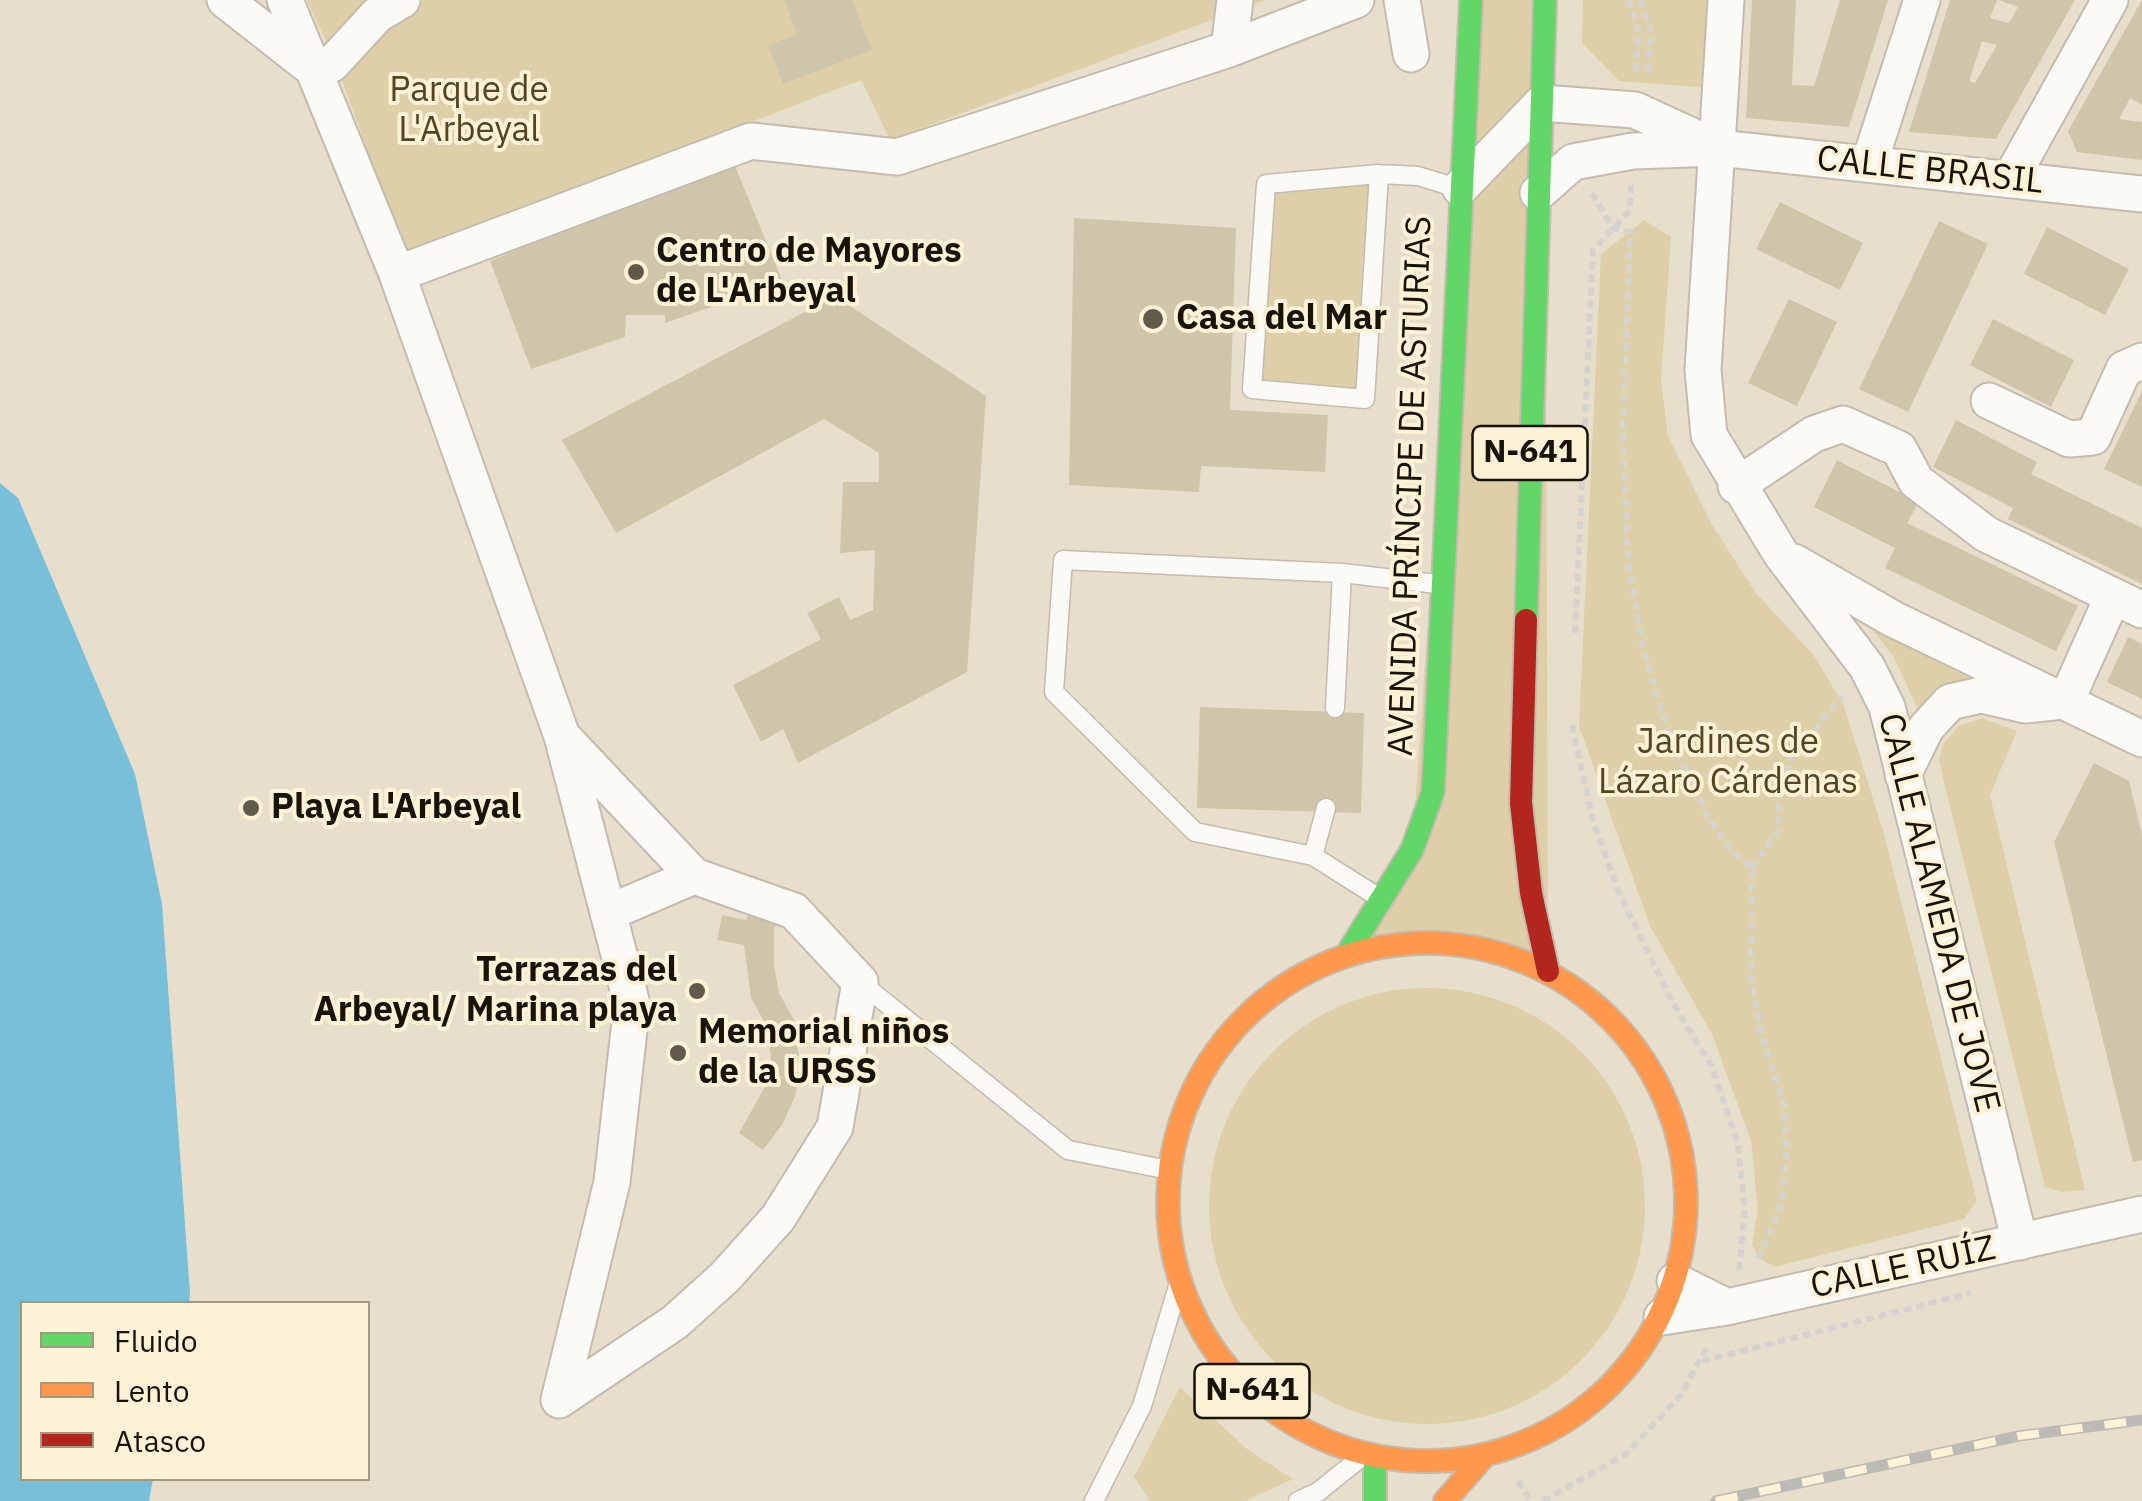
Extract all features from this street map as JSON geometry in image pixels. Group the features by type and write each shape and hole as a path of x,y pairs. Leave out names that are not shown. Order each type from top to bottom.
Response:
{"main road":[{"name":"AVENIDA PRÍNCIPE DE ASTURIAS","path":"1347,954 1384,901 1412,850 1433,792 1470,0"},
{"name":"N-641","path":"1545,0 1521,804 1530,894 1548,972"},
{"name":"N-641","path":"1444,940 1548,972 1609,1016 1663,1091 1682,1152 1688,1212 1675,1281 1662,1317 1642,1350 1584,1411 1500,1453 1415,1463 1369,1456 1317,1438 1272,1411 1215,1354 1179,1283 1168,1234 1169,1170 1182,1110 1212,1054 1264,998 1347,954 1444,940"},
{"path":"1445,1501 1486,1454"},
{"path":"1369,1456 1375,1501"}],"street":[{"path":"225,0 313,69"},
{"path":"285,0 396,274 562,736 632,1004 612,1182 559,1400 675,1322 726,1278 778,1218 835,1127 860,982 794,911 694,876 562,736"},
{"path":"313,69 332,64 376,15 402,0"},
{"path":"1229,48 1234,0"},
{"path":"396,274 751,142 897,158 1149,89 1229,48 1356,0"},
{"path":"1402,0 1412,54"},
{"name":"CALLE ALAMEDA DE JOVE","path":"1726,0 1704,370 1709,435 1780,554 1868,668 1887,707 2020,1242"},
{"path":"1869,164 1922,0"},
{"path":"2010,180 2110,0"},
{"name":"CALLE BRASIL","path":"1542,102 1636,100 1719,148"},
{"path":"1459,188 1542,102"},
{"name":"CALLE BRASIL","path":"1538,193 1573,162 1633,151 1719,148 2142,194"},
{"path":"1989,401 2070,439 2092,436 2124,368 2142,361"},
{"path":"1736,486 1814,434 1843,424 1899,449 1916,480 1986,534 2128,603 2066,701"},
{"path":"1780,554 1892,619 2142,740"},
{"path":"1903,775 1926,728 1950,702 1980,695 2026,705 2066,701"},
{"path":"608,912 694,876"},
{"name":"CALLE RUÍZ","path":"1662,1317 2142,1214"},
{"path":"1675,1281 1727,1306"}],"lane":[{"path":"1379,174 1365,399 1252,389 1266,184 1379,174 1418,176 1459,188"},
{"path":"1384,901 1314,856 1195,832 1054,692 1063,560 1342,573 1442,585"},
{"path":"1335,708 1342,573"},
{"path":"1314,856 1326,808"},
{"path":"860,982 1068,1150 1169,1170"},
{"path":"1094,1501 1142,1406 1179,1283"},
{"path":"1298,1501 1318,1492 1369,1456"}],"path":[{"path":"1628,0 1638,30 1636,100"},
{"path":"1636,100 1648,83 1649,66 1650,31 1640,0"},
{"path":"1575,644 1594,250 1630,210 1633,151"},
{"path":"1578,186 1590,190 1614,228 1630,232 1623,431 1628,564 1644,652 1667,729 1707,815 1730,850 1752,868"},
{"path":"1748,1276 1760,1258 1782,1202 1786,1157 1785,1108 1761,1034 1751,978 1752,868 1778,830 1779,795 1792,757 1846,692"},
{"path":"1542,1501 1626,1454 1680,1396 1701,1361 1739,1276 1745,1208 1737,1140 1711,1065 1673,1003 1619,893 1592,821 1571,723"},
{"path":"1701,1361 1988,1288"}],"green space":[{"name":"Parque de L'Arbeyal","path":"307,0 1265,0 890,140 861,80 405,254 335,61"},
{"path":"1471,0 1545,0 1548,971 1444,940 1347,954 1412,850"},
{"path":"1583,0 1708,0 1709,88 1619,81 1582,43"},
{"path":"1379,174 1365,399 1252,389 1266,184"},
{"name":"Jardines de Lázaro Cárdenas","path":"1644,220 1671,237 1661,380 1668,436 1712,525 1756,593 1815,657 1844,706 1884,834 1977,1201 1964,1219 1774,1267 1760,1259 1752,1245 1758,1210 1751,1141 1712,1034 1650,926 1579,726 1601,254"},
{"path":"1873,630 1970,678 1942,688 1918,709 1893,656"},
{"path":"1982,718 2017,731 1990,795 2085,1190 2062,1192 2045,1187 1944,783 1939,758 1944,743 1958,726"},
{"path":"1427,988 1470,992 1511,1004 1566,1037 1596,1067 1629,1122 1641,1163 1645,1206 1641,1249 1629,1290 1596,1345 1566,1375 1511,1408 1470,1420 1427,1424 1384,1420 1343,1408 1288,1375 1258,1345 1225,1290 1213,1249 1209,1206 1213,1163 1225,1122 1258,1067 1288,1037 1343,1004 1384,992"},
{"path":"1180,1387 1247,1449 1293,1479 1245,1501 1150,1501 1134,1477"}],"water":[{"path":"0,483 18,498 135,774 162,904 190,1294 189,1301 20,1301 20,1481 153,1481 149,1501 0,1501"}],"building":[{"path":"784,0 852,0 872,50 783,84 768,45 797,34"},
{"path":"1752,0 1796,0 1792,85 1814,86 1840,0 1888,0 1849,127 1746,118"},
{"path":"1950,0 1997,0 1990,18 2009,23 2018,7 1999,0 2075,0 1996,139 1909,132","holes":["1982,41 1997,45 1975,83 1969,81"]},
{"path":"2142,0 2142,105 2130,98 2119,119 2142,122 2142,160 2077,152 2068,131"},
{"name":"Centro de Mayores de L'Arbeyal","path":"733,161 783,282 665,323 665,315 626,315 625,337 531,369 490,261"},
{"path":"1780,202 1863,243 1840,290 1756,249"},
{"name":"Casa del Mar","path":"1074,218 1236,228 1230,410 1328,415 1325,472 1201,466 1199,492 1069,485"},
{"path":"1939,221 1988,244 1908,412 1859,389"},
{"path":"2047,227 2129,269 2105,315 2024,274"},
{"path":"835,296 986,396 967,672 798,763 783,729 761,742 733,685 821,639 807,613 839,597 850,620 873,610 875,550 840,553 843,482 879,482 879,453 824,419 616,533 562,440"},
{"path":"1789,299 1837,322 1797,406 1748,383"},
{"path":"1993,319 2074,360 2051,407 1970,365"},
{"path":"2142,391 2142,487 2104,469"},
{"path":"1956,420 2037,462 2031,474 2142,528 2142,584 2008,519 2013,508 1933,467"},
{"path":"1837,460 1919,502 1907,523 2078,606 2056,651 1885,568 1895,548 1814,507"},
{"path":"2128,637 2142,644 2142,699 2107,682"},
{"path":"1200,707 1364,713 1361,813 1197,808"},
{"path":"2094,763 2129,781 2142,835 2142,1160 2133,1162 2054,842"},
{"path":"752,906 781,912 774,929 774,966 779,993 794,1020 799,1057 796,1094 782,1125 763,1150 739,1133 767,1083 771,1056 765,1023 751,998 744,945 717,940 722,915 746,920"}],"railway":[{"path":"1716,1501 2019,1436 2142,1420"}],"traffic: fast":[{"path":"1347,954 1412,850 1433,792 1471,0"},
{"path":"1526,620 1545,0"},
{"path":"1375,1458 1375,1501"}],"traffic: slow":[{"path":"1427,943 1478,948 1526,963 1571,987 1610,1019 1642,1058 1666,1103 1681,1151 1686,1202 1681,1253 1666,1301 1642,1346 1610,1385 1571,1417 1526,1441 1478,1456 1427,1461 1376,1456 1328,1441 1283,1417 1244,1385 1212,1346 1188,1301 1173,1253 1168,1202 1173,1151 1188,1103 1212,1058 1244,1019 1283,987 1328,963 1376,948 1427,943"},
{"path":"1445,1501 1486,1454"}],"traffic: jam":[{"path":"1526,620 1521,803 1531,893 1548,971"}],"place":[{"name":"Centro de Mayores de L'Arbeyal","path":"636,272"},
{"name":"Casa del Mar","path":"1153,319"},
{"name":"Playa L'Arbeyal","path":"251,808"},
{"name":"Terrazas del Arbeyal/ Marina playa","path":"697,991"},
{"name":"Memorial niños de la URSS","path":"678,1053"}]}
